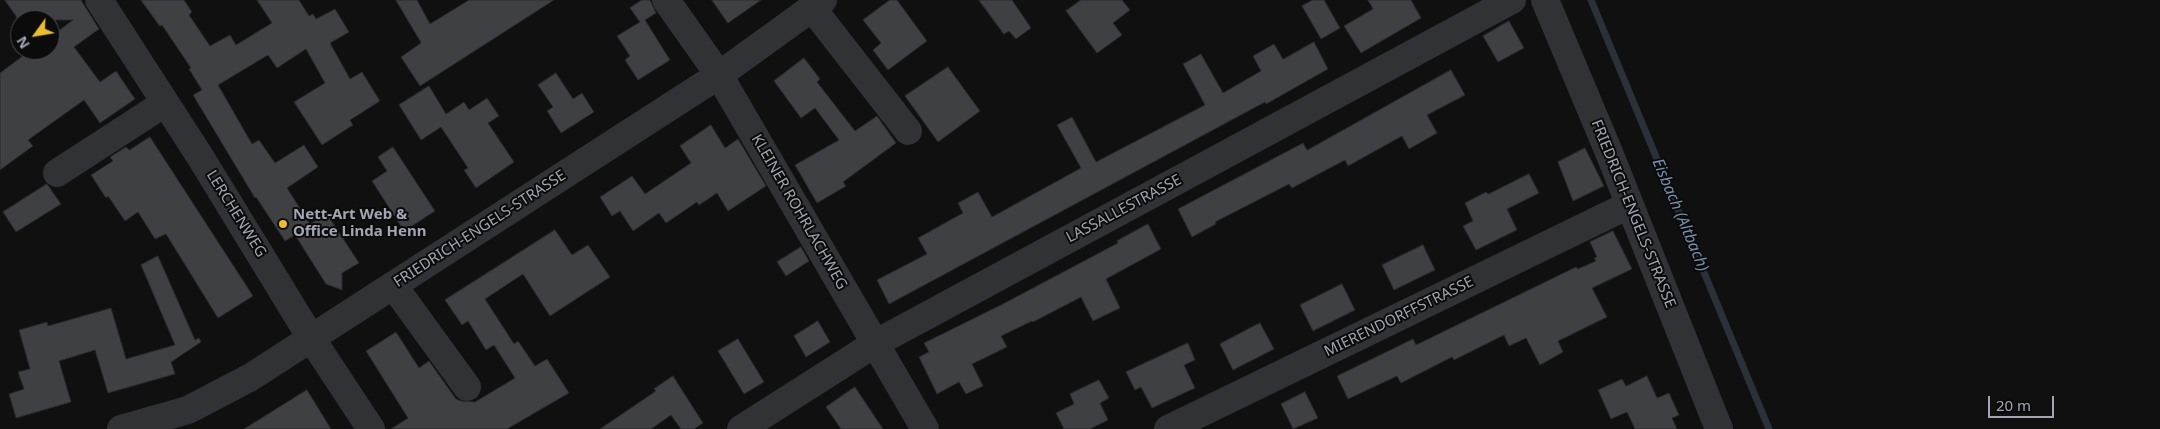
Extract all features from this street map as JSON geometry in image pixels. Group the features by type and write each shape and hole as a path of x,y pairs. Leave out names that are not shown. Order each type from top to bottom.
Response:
{"street":[{"name":"LERCHENWEG","path":"99,0 371,429"},
{"name":"KLEINER ROHRLACHWEG","path":"666,0 719,75 925,429"},
{"name":"LASSALLESTRASSE","path":"741,429 876,343 1512,0"},
{"name":"FRIEDRICH-ENGELS-STRASSE","path":"1545,0 1718,429"},
{"path":"817,4 908,131"},
{"name":"FRIEDRICH-ENGELS-STRASSE","path":"121,429 188,410 251,377 719,75 817,4"},
{"path":"57,173 166,103"},
{"name":"MIERENDORFFSTRASSE","path":"1168,429 1629,205"},
{"path":"393,285 467,387"}],"building":[{"path":"5,0 81,0 99,29 74,47 100,82 116,71 135,99 100,123 84,100 28,140 33,146 0,170 0,73 18,60 60,60 60,30 73,20 60,20 60,10 12,10"},
{"path":"141,0 184,0 192,12 189,15 210,46 230,35 236,45 272,23 257,0 299,0 309,16 313,14 316,19 335,9 349,32 330,43 350,79 362,72 380,101 350,120 353,125 322,145 294,102 325,83 306,49 277,68 268,55 218,85 252,144 259,140 275,163 304,145 318,167 287,188 310,224 327,214 359,263 342,273 342,290 326,284 295,235 285,241 255,198 193,95 202,90 189,69 191,68 162,25 160,26"},
{"path":"396,0 417,0 430,24 469,0 554,0 420,86 401,57 421,43"},
{"path":"642,0 650,0 656,13 645,20 670,60 638,80 625,60 630,56 617,36 640,22 630,8"},
{"path":"712,0 761,0 728,23"},
{"path":"890,0 897,0 927,41 888,70 873,50 881,43 863,20"},
{"path":"979,0 1012,0 1031,28 1016,39 1009,31 1004,34"},
{"path":"1081,0 1122,0 1130,10 1113,23 1122,35 1097,53 1066,11"},
{"path":"1313,0 1324,0 1340,28 1321,39 1302,6"},
{"path":"1368,0 1411,0 1421,18 1361,53 1344,26 1373,9"},
{"path":"1509,21 1524,48 1498,62 1483,36"},
{"path":"1314,42 1328,69 1266,104 1265,102 889,304 877,280 927,254 918,238 963,213 958,203 978,192 992,217 1081,168 1057,125 1072,117 1096,162 1205,105 1183,64 1201,54 1223,93 1261,71 1253,56 1274,44 1283,59"},
{"path":"804,58 820,79 817,82 855,131 877,116 896,143 843,182 846,186 817,203 795,165 839,140 815,108 801,118 774,81"},
{"path":"948,67 980,111 938,142 905,96"},
{"path":"1451,70 1465,95 1427,115 1437,133 1409,149 1402,136 1348,166 1345,160 1292,188 1289,184 1215,222 1216,224 1192,237 1178,209 1303,143 1307,150"},
{"path":"556,73 573,99 582,93 594,112 561,133 547,111 553,107 538,85"},
{"path":"429,86 446,114 464,102 469,110 487,98 499,116 488,123 514,162 476,188 464,170 468,168 441,127 421,140 399,105"},
{"path":"711,125 725,148 738,139 766,186 728,211 717,193 699,205 697,202 666,223 659,213 633,231 620,211 612,216 600,197 632,176 645,194 691,163 680,146"},
{"path":"150,137 253,296 218,318 166,234 155,239 138,212 125,221 108,196 106,198 91,175 113,161 110,157 126,147 129,150"},
{"path":"393,147 435,211 404,231 372,181 387,171 378,157"},
{"path":"1585,148 1604,186 1573,201 1558,162"},
{"path":"1529,174 1539,193 1507,209 1517,230 1476,250 1463,226 1473,221 1465,203"},
{"path":"47,184 61,204 16,232 3,212"},
{"path":"1148,224 1161,249 1106,279 1120,308 1093,321 1081,297 1001,336 1007,347 972,364 983,386 966,394 959,382 937,394 919,357 929,352 924,343 1001,305 1118,243 1117,241"},
{"path":"555,230 572,255 588,245 610,277 550,316 523,274 485,299 514,344 518,341 535,366 547,359 569,393 507,429 391,429 408,418 366,351 396,332 419,368 429,361 456,399 461,401 475,402 515,378 494,345 486,350 468,321 462,325 445,300"},
{"path":"1613,231 1632,269 1592,288 1607,317 1558,341 1563,352 1540,365 1526,338 1509,346 1504,335 1454,360 1452,357 1401,383 1397,376 1348,399 1337,376 1413,339 1416,345 1576,267 1578,269 1596,261 1594,258 1597,257 1590,242"},
{"path":"1423,245 1435,270 1394,290 1382,265"},
{"path":"801,247 809,261 786,276 777,262"},
{"path":"158,256 195,340 199,338 201,342 171,362 175,374 108,393 95,350 59,361 71,402 16,418 9,394 24,389 18,372 30,369 19,330 47,322 48,326 111,308 126,359 175,345 141,265"},
{"path":"1342,284 1355,310 1313,331 1300,305"},
{"path":"818,321 830,342 806,357 794,336"},
{"path":"1260,323 1274,349 1233,370 1220,344"},
{"path":"738,339 764,382 744,394 718,351"},
{"path":"1188,343 1195,360 1184,365 1195,388 1152,408 1141,387 1135,390 1126,372"},
{"path":"673,376 703,423 694,429 681,429 671,415 651,429 600,429 656,391 654,389"},
{"path":"1647,376 1657,398 1669,393 1679,415 1672,418 1677,429 1635,429 1627,412 1611,419 1598,390 1622,379 1626,386"},
{"path":"1099,380 1109,398 1100,403 1108,420 1090,429 1064,429 1056,413 1074,404 1070,394"},
{"path":"855,387 883,429 841,429 826,407"},
{"path":"307,390 331,429 244,429 292,399"},
{"path":"1305,392 1318,418 1293,429 1281,404"}],"waterway":[{"name":"Eisbach (Altbach)","path":"1591,0 1769,429"}],"place":[{"name":"Nett-Art Web & Office Linda Henn","path":"283,224"}]}
